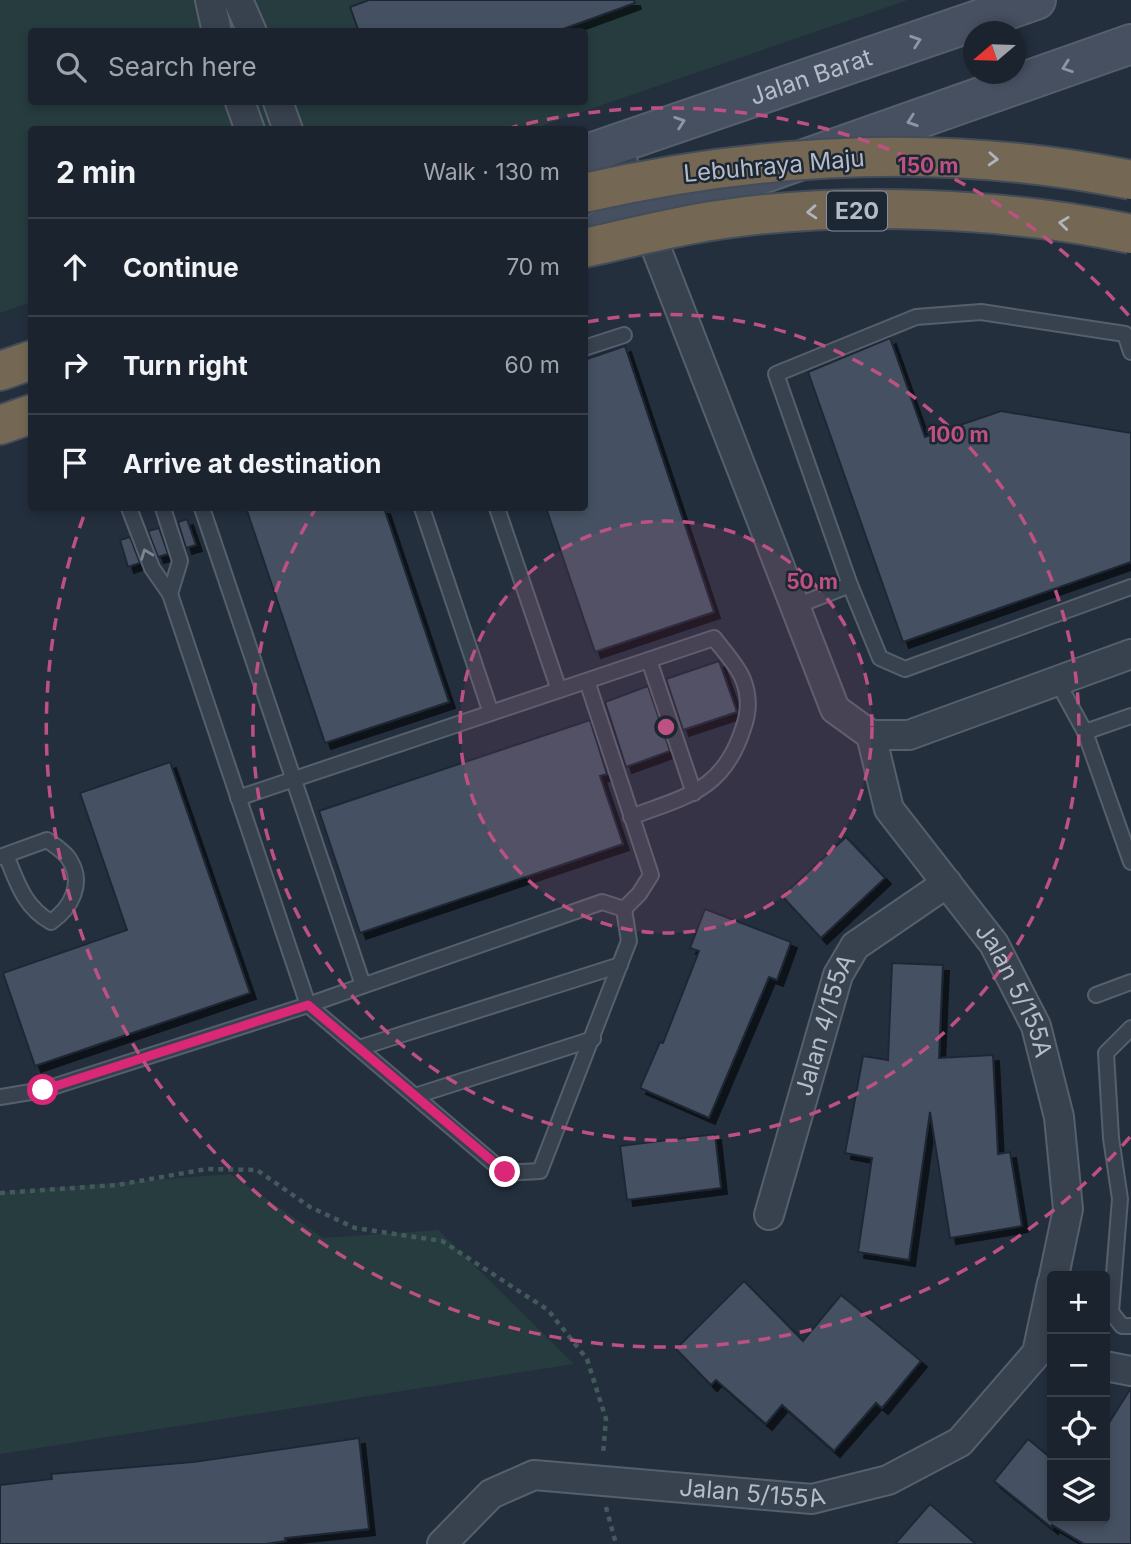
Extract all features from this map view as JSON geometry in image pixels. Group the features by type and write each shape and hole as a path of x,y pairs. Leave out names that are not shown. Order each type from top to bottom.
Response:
{"highway":[{"name":"Lebuhraya Maju","path":"588,192 743,164 863,156 1023,161 1131,180"},
{"name":"Lebuhraya Maju","path":"588,247 725,218 841,210 986,213 1131,234"},
{"path":"0,371 28,361"},
{"path":"0,425 28,415"}],"main road":[{"name":"Jalan Barat","path":"600,150 1036,0"},
{"path":"588,235 1131,44"},
{"path":"0,354 28,344"},
{"path":"0,439 28,430"}],"street":[{"path":"210,0 216,28"},
{"path":"238,0 250,28"},
{"path":"241,105 249,126"},
{"path":"279,105 287,126"},
{"path":"600,150 644,216 835,709 870,735 909,735 1131,654"},
{"name":"Jalan 5/155A","path":"870,735 889,810 994,944 1036,1026 1059,1117 1069,1209 1055,1271"},
{"name":"Jalan 4/155A","path":"769,1215 838,975 855,946 947,883"},
{"name":"Jalan 5/155A","path":"442,1544 491,1493 534,1475 812,1499 888,1480 960,1442 1044,1354 1047,1327"},
{"path":"1110,1367 1131,1371"}],"lane":[{"path":"1131,352 1125,334 981,312 916,317 776,374 850,585 880,657 905,669 1131,587"},
{"path":"588,347 624,335"},
{"path":"116,515 125,511"},
{"path":"133,511 152,568 170,594 308,1005 505,1172 540,1171 593,1040 629,941 624,909"},
{"path":"164,511 180,561 170,594"},
{"path":"203,511 363,985"},
{"path":"423,511 491,713"},
{"path":"498,511 559,690"},
{"path":"796,606 850,585"},
{"path":"238,798 714,638 742,677 749,711 737,750 718,777 694,793 631,817"},
{"path":"649,660 694,793"},
{"path":"587,681 651,875 639,894 624,909"},
{"path":"1057,681 1085,733 1131,862"},
{"path":"1085,733 1131,716"},
{"path":"47,840 69,858 77,883 68,910 51,922 35,913 23,896 3,856 47,840"},
{"path":"0,1097 43,1090 308,1005 602,902 624,909"},
{"path":"359,1048 620,965"},
{"path":"1096,995 1131,982"},
{"path":"1131,1028 1106,1053 1111,1138 1120,1199 1111,1312 1122,1326 1131,1326"},
{"path":"415,1096 593,1040"}],"path":[{"path":"0,1193 117,1185 207,1169 257,1170 310,1207 355,1228 442,1241 548,1310 587,1359 606,1419 600,1481 616,1544"}],"green space":[{"path":"0,0 908,0 541,126 28,126 28,303 0,313"},
{"path":"231,1174 323,1238 438,1230 574,1364 0,1454 0,1192"}],"building":[{"path":"369,0 634,0 635,3 566,28 358,28 350,7"},
{"path":"890,338 925,437 1001,411 1131,433 1131,562 903,642 808,372"},
{"path":"625,346 714,612 595,652 547,511 588,511 588,359"},
{"path":"247,511 385,511 449,702 325,743"},
{"path":"187,519 196,545 186,548 178,522"},
{"path":"159,528 168,554 158,557 148,531"},
{"path":"130,537 140,563 128,567 120,540"},
{"path":"719,661 737,712 683,730 666,679"},
{"path":"648,686 670,751 626,767 605,702"},
{"path":"590,720 607,774 600,776 623,844 360,933 319,811"},
{"path":"170,762 250,993 35,1066 3,973 127,930 80,793"},
{"path":"846,837 885,878 821,938 782,896"},
{"path":"705,909 791,942 777,980 769,977 709,1118 640,1088 660,1042 663,1043 699,951 690,948"},
{"path":"892,963 943,965 939,1058 993,1055 998,1154 1010,1152 1022,1226 950,1238 930,1112 909,1260 858,1252 872,1158 845,1153 863,1056 888,1060"},
{"path":"715,1134 721,1188 627,1200 620,1146"},
{"path":"744,1281 803,1341 841,1295 921,1361 882,1408 876,1403 834,1451 782,1405 766,1424 716,1380 711,1385 676,1349"},
{"path":"1131,1388 1131,1544 1084,1544 1052,1525 1052,1528 994,1481 1028,1439 1047,1455 1047,1523 1110,1523 1110,1421"},
{"path":"359,1438 369,1529 285,1538 286,1541 265,1544 0,1544 0,1485 52,1479 51,1474 193,1462"},
{"path":"930,1504 976,1544 895,1544"}],"route":[{"path":"43,1090 308,1005 505,1172"}]}
